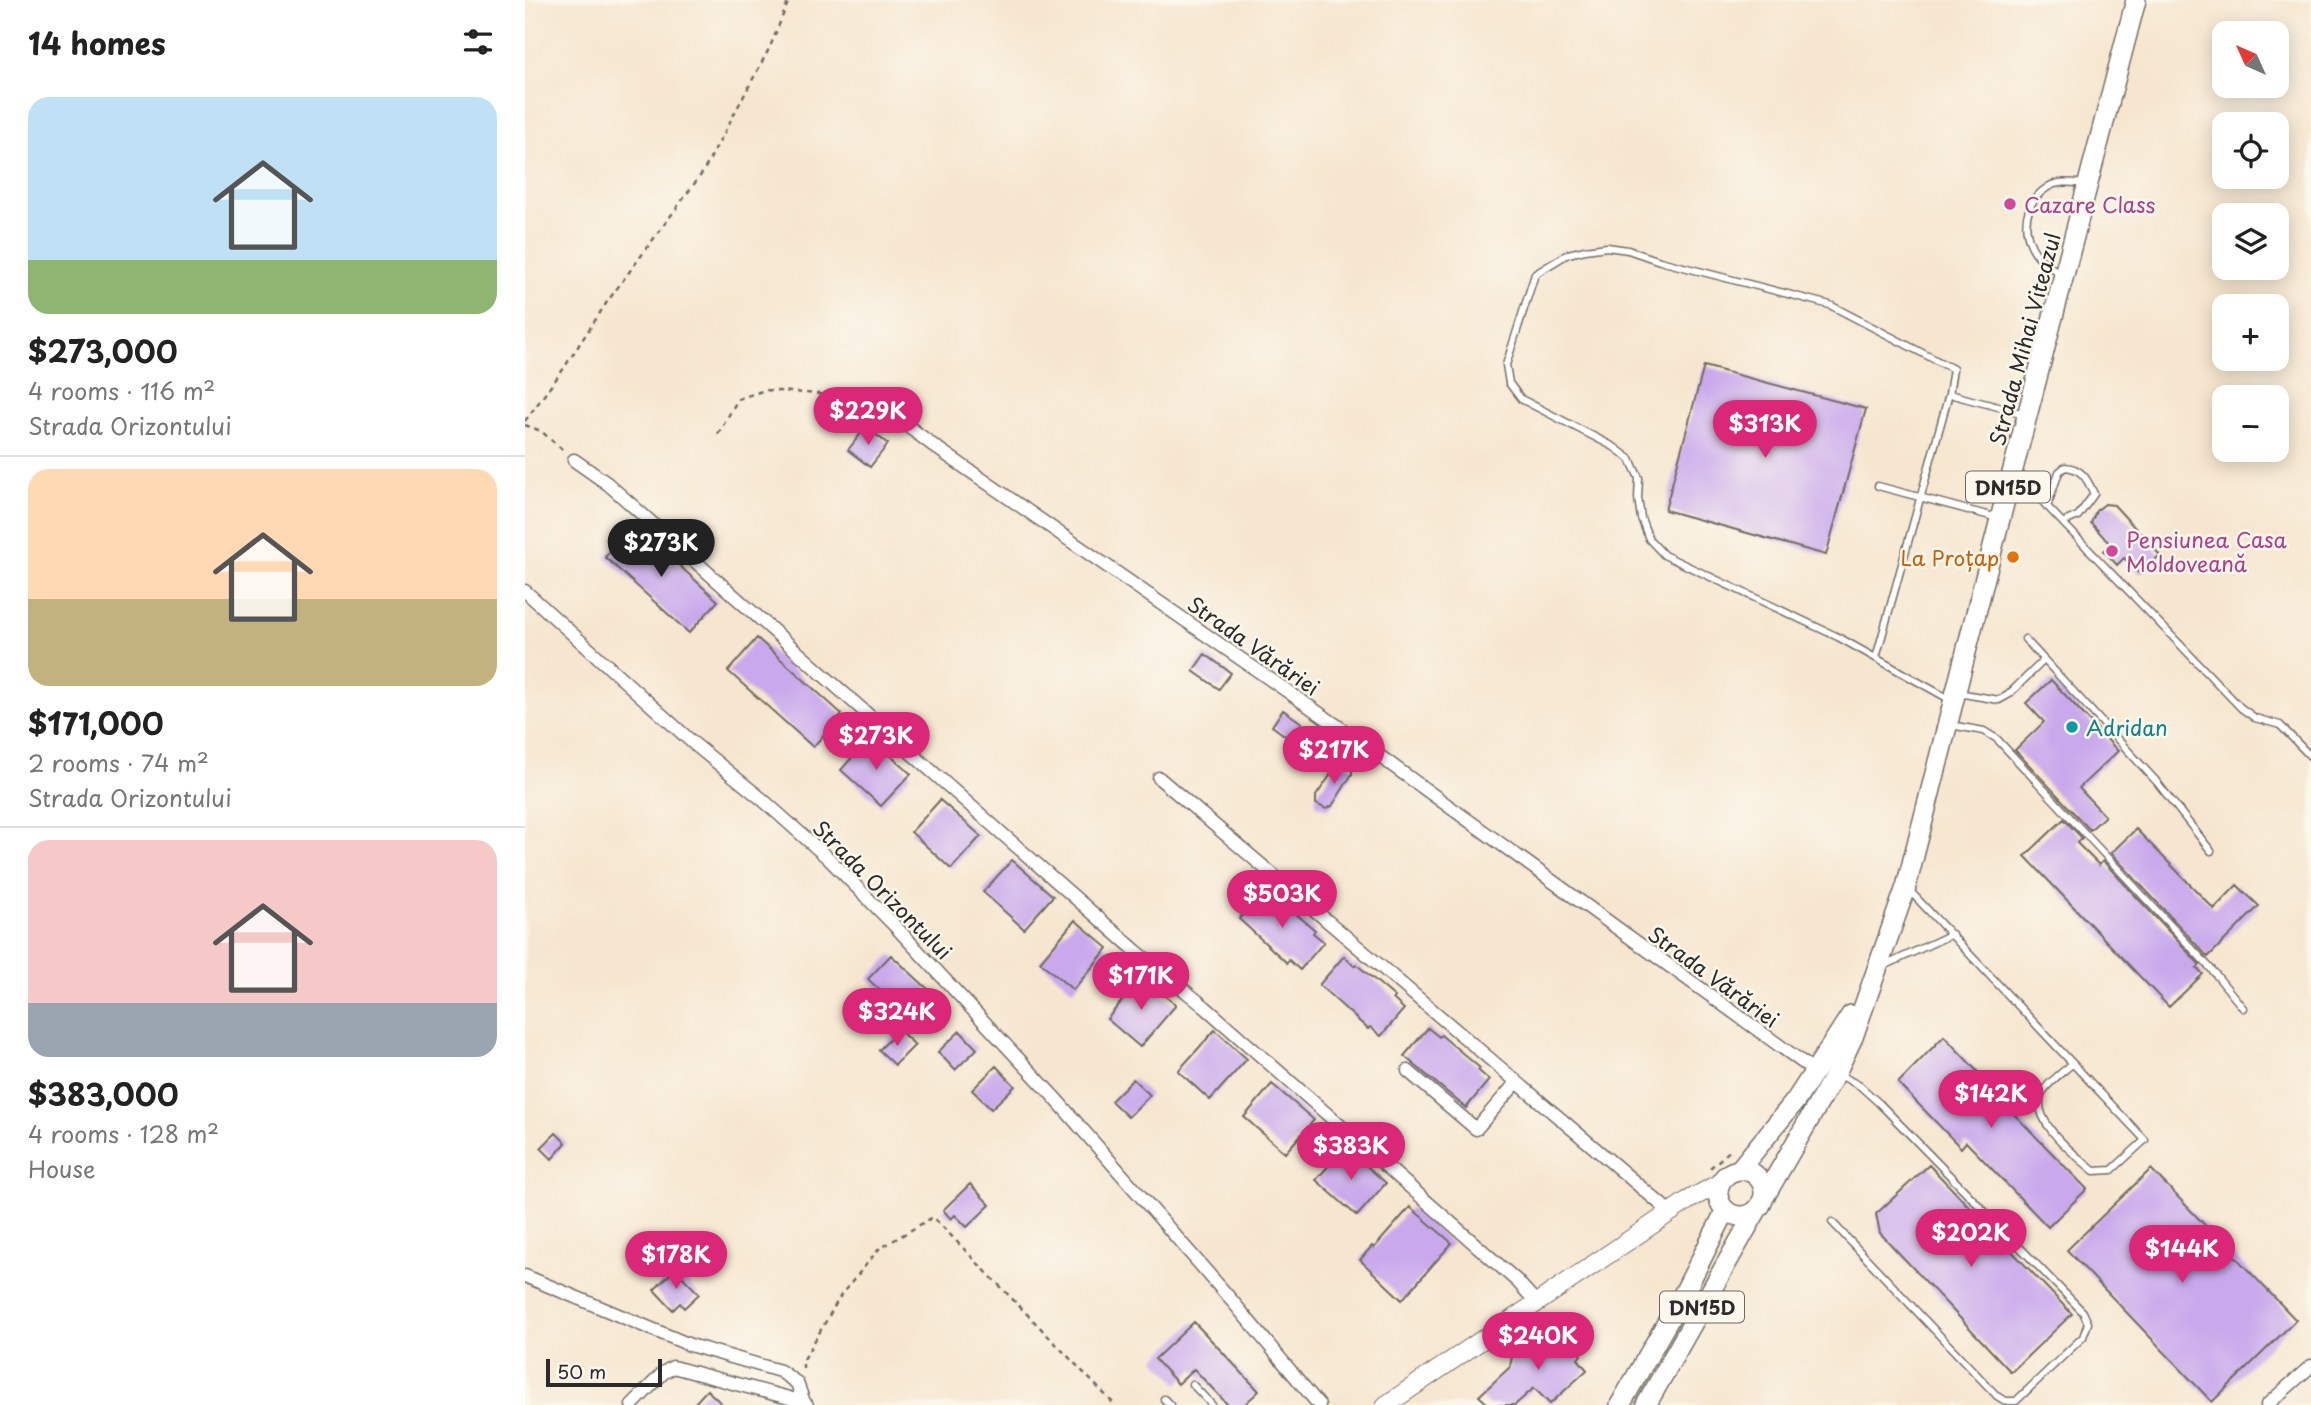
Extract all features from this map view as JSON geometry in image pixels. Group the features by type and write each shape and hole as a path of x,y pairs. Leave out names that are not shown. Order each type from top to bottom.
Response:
{"main road":[{"name":"Strada Mihai Viteazul","path":"1646,1405 1836,1073 1878,970 1906,887 2136,0"},
{"name":"Strada Mihai Viteazul","path":"1713,1177 1739,1170 1778,1125 1816,1072 1878,970"},
{"path":"1713,1177 1726,1210 1743,1216 1760,1205 1763,1188 1757,1177 1746,1170 1739,1170"},
{"name":"DN15D","path":"1620,1405 1685,1291 1726,1210"}],"street":[{"name":"Strada Vărăriei","path":"872,399 934,446 1349,734 1816,1072"},
{"path":"574,460 608,484 987,821 1517,1281 1536,1302"},
{"name":"Strada Orizontului","path":"525,591 693,743 829,859 894,925 1054,1097 1241,1311 1319,1405"},
{"path":"1159,778 1670,1212"},
{"path":"1408,1071 1476,1129 1517,1082"},
{"path":"1386,1405 1670,1212 1713,1177"},
{"path":"525,1276 690,1345 781,1371 797,1383 806,1404"},
{"path":"2267,1405 2311,1366"},
{"path":"632,1405 663,1373 673,1367 806,1404"}],"lane":[{"path":"2064,274 2036,256 2025,229 2027,215 2034,199 2049,186 2067,182 2088,184"},
{"path":"1876,658 1949,394 1953,369 1830,305 1660,261 1628,250 1607,247 1568,254 1535,274 1506,365 1509,383 1521,400 1614,447 1630,459 1639,478 1641,518 1649,539 1664,555 1838,637 1876,658 1955,697 1999,700 2008,695 2044,660"},
{"path":"1949,394 2028,415"},
{"path":"2047,507 2059,472 2065,467 2073,467 2082,472 2094,494 2078,516 2064,522"},
{"path":"1878,486 2000,519"},
{"path":"2008,489 2039,498 2241,708 2255,718 2280,725 2311,757"},
{"path":"2025,639 2156,781 2211,851"},
{"path":"1948,724 1984,731 1997,739 2213,971 2243,1008"},
{"path":"1906,887 2145,1140 2112,1170 2094,1171 2070,1151 2041,1117 2038,1105 2043,1091 2072,1064"},
{"path":"1878,970 1952,934"},
{"path":"1832,1222 1997,1396 2007,1403 2016,1401 2083,1337 2088,1323 2083,1311 1880,1104 1860,1086 1836,1073"},
{"path":"1192,1384 1212,1405"},
{"path":"1164,1399 1170,1405"}],"path":[{"path":"574,460 541,431 525,423 607,302 703,172 770,47 789,0"},
{"path":"718,434 738,399 765,390 827,393 872,399"},
{"path":"1713,1177 1739,1143"},
{"path":"806,1404 803,1362 841,1295 879,1249 933,1217 1115,1405"}],"building":[{"path":"1704,366 1866,409 1826,555 1665,510"},
{"path":"866,427 888,444 870,467 848,450"},
{"path":"2105,504 2114,505 2160,555 2140,574 2124,558 2117,565 2104,551 2110,544 2091,523 2096,511"},
{"path":"634,524 718,601 689,633 605,557"},
{"path":"757,638 842,714 813,747 728,671"},
{"path":"1205,654 1231,673 1219,689 1193,671"},
{"path":"2051,680 2118,751 2079,788 2105,816 2090,830 2015,750 2044,722 2026,703"},
{"path":"1283,710 1302,723 1291,740 1272,726"},
{"path":"870,737 911,774 881,806 841,770"},
{"path":"1343,763 1352,768 1352,774 1332,806 1326,809 1316,804 1316,796 1338,764"},
{"path":"940,800 981,836 951,869 911,832"},
{"path":"2064,819 2082,838 2077,843 2099,865 2103,861 2200,965 2197,968 2203,974 2169,1007 2025,856"},
{"path":"2136,829 2214,909 2237,885 2259,906 2208,957 2111,853"},
{"path":"1012,860 1053,896 1024,929 983,892"},
{"path":"1263,890 1274,899 1276,897 1315,930 1313,933 1324,942 1300,970 1289,960 1287,963 1239,919"},
{"path":"1075,920 1108,948 1073,990 1040,962"},
{"path":"891,955 941,1001 921,1021 892,993 888,998 868,979"},
{"path":"1344,956 1395,997 1393,999 1404,1009 1381,1036 1370,1027 1368,1029 1319,985"},
{"path":"1142,977 1176,1005 1140,1047 1107,1019"},
{"path":"1428,1028 1439,1037 1441,1035 1480,1068 1478,1070 1489,1080 1466,1108 1404,1056"},
{"path":"899,1030 915,1045 895,1065 879,1050"},
{"path":"1215,1030 1247,1059 1210,1100 1178,1071"},
{"path":"960,1031 977,1049 955,1070 938,1052"},
{"path":"1944,1036 2007,1103 2005,1105 2087,1189 2048,1227 1966,1142 1961,1148 1898,1083"},
{"path":"996,1066 1015,1086 991,1109 972,1090"},
{"path":"1133,1079 1150,1095 1128,1117 1111,1101"},
{"path":"1272,1084 1314,1120 1285,1153 1244,1117"},
{"path":"556,1133 566,1143 552,1159 541,1148"},
{"path":"1345,1147 1386,1183 1357,1216 1316,1180"},
{"path":"1929,1165 2072,1314 2011,1372 1880,1233 1876,1214"},
{"path":"2151,1169 2296,1320 2212,1402 2067,1250"},
{"path":"970,1184 990,1205 967,1227 955,1215 951,1219 943,1210"},
{"path":"1410,1207 1452,1243 1402,1300 1360,1260"},
{"path":"675,1269 699,1294 684,1308 680,1303 673,1310 654,1290"},
{"path":"1194,1322 1259,1391 1244,1405 1228,1405 1194,1369 1178,1384 1155,1359"},
{"path":"1553,1328 1560,1336 1563,1333 1581,1355 1578,1359 1587,1370 1550,1404 1534,1388 1515,1405 1489,1405 1479,1396 1510,1367 1513,1352 1518,1349 1527,1350"},
{"path":"707,1390 723,1405 693,1405"}],"place":[{"name":"Cazare Class","path":"2010,204"},
{"name":"Pensiunea Casa Moldoveană","path":"2112,551"},
{"name":"La Proțap","path":"2013,557"},
{"name":"Adridan","path":"2072,727"}]}
